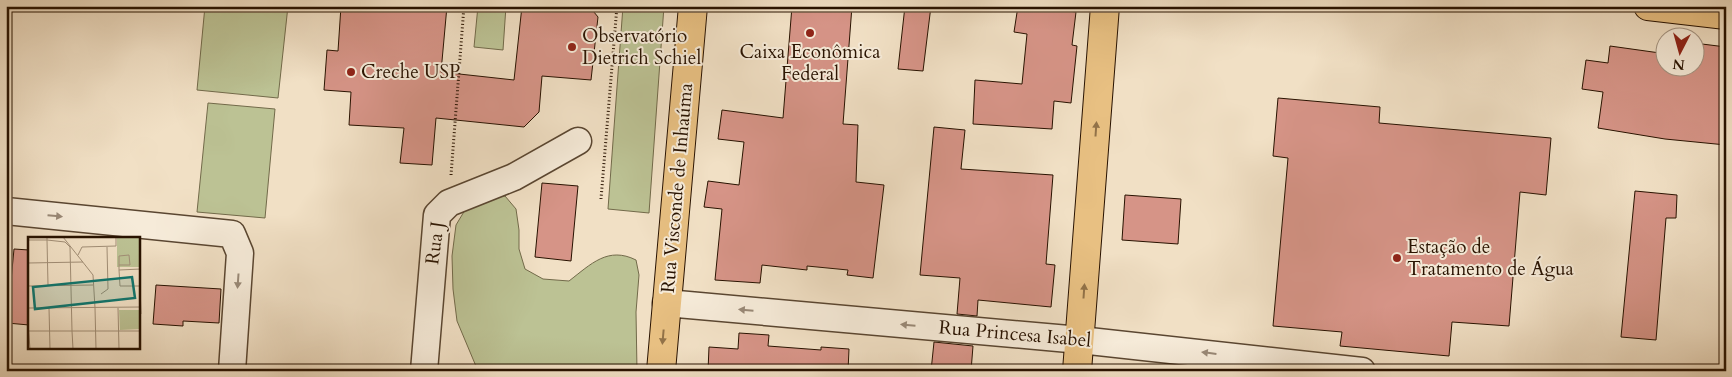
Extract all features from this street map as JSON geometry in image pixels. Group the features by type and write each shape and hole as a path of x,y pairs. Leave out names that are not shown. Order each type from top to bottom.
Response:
{"main road":[{"name":"Rua Visconde de Inhaúma","path":"660,371 693,6"},
{"path":"1077,371 1105,6"},
{"path":"1648,6 1726,15"}],"street":[{"name":"Rua J","path":"419,353 437,215 449,203 514,177 578,141"},
{"path":"6,211 232,234 240,254 232,371"},
{"name":"Rua Princesa Isabel","path":"666,303 1080,340 1362,371"}],"path":[{"path":"601,199 617,6"}],"green space":[{"path":"205,6 288,6 278,98 197,90"},
{"path":"478,6 506,6 503,50 474,47"},
{"path":"623,6 664,6 649,213 608,209"},
{"path":"208,103 275,109 265,218 197,212"},
{"path":"489,195 505,196 516,209 519,249 525,269 543,279 569,281 592,263 608,256 626,256 636,260 639,275 636,312 637,371 478,371 457,321 453,289 452,256 456,225 471,200"}],"building":[{"path":"341,6 447,6 441,72 514,80 522,6 589,6 598,17 591,80 542,76 539,112 524,127 436,118 432,165 400,163 404,128 349,125 351,92 324,90 327,50 338,51"},
{"path":"792,6 852,6 843,124 858,125 856,182 884,185 873,278 847,275 848,270 807,266 807,270 762,265 760,283 715,280 722,209 704,207 708,181 739,185 744,142 718,139 722,110 783,118"},
{"path":"905,6 931,6 923,71 898,69"},
{"path":"1018,6 1055,6 1054,9 1076,12 1072,45 1077,46 1071,103 1054,101 1052,129 973,124 975,80 1022,84 1027,34 1014,32"},
{"path":"1704,44 1726,47 1726,145 1665,139 1598,128 1603,92 1582,89 1586,60 1608,63 1610,46 1654,52 1654,78 1704,78"},
{"name":"Estação de Tratamento de Água","path":"1278,98 1380,107 1379,123 1551,138 1546,195 1520,192 1509,326 1452,322 1449,356 1340,346 1342,332 1273,326 1288,158 1273,156"},
{"path":"934,127 965,130 961,169 1053,175 1046,264 1055,265 1051,307 978,300 977,316 957,314 960,278 920,275"},
{"path":"542,183 578,186 571,261 535,257"},
{"path":"1635,191 1677,195 1676,218 1666,218 1656,340 1621,337"},
{"path":"1125,195 1181,199 1178,244 1122,240"},
{"path":"14,249 28,250 28,325 7,323"},
{"path":"156,285 221,289 219,323 183,321 183,326 153,324"},
{"path":"739,333 769,335 768,346 821,350 821,347 849,349 848,371 708,371 709,347 738,349"},
{"path":"934,342 973,346 971,371 931,371"}],"place":[{"name":"Caixa Econômica Federal","path":"810,33"},
{"name":"Observatório Dietrich Schiel","path":"572,47"},
{"name":"Creche USP","path":"351,72"},
{"name":"Estação de Tratamento de Água","path":"1397,258"}]}
